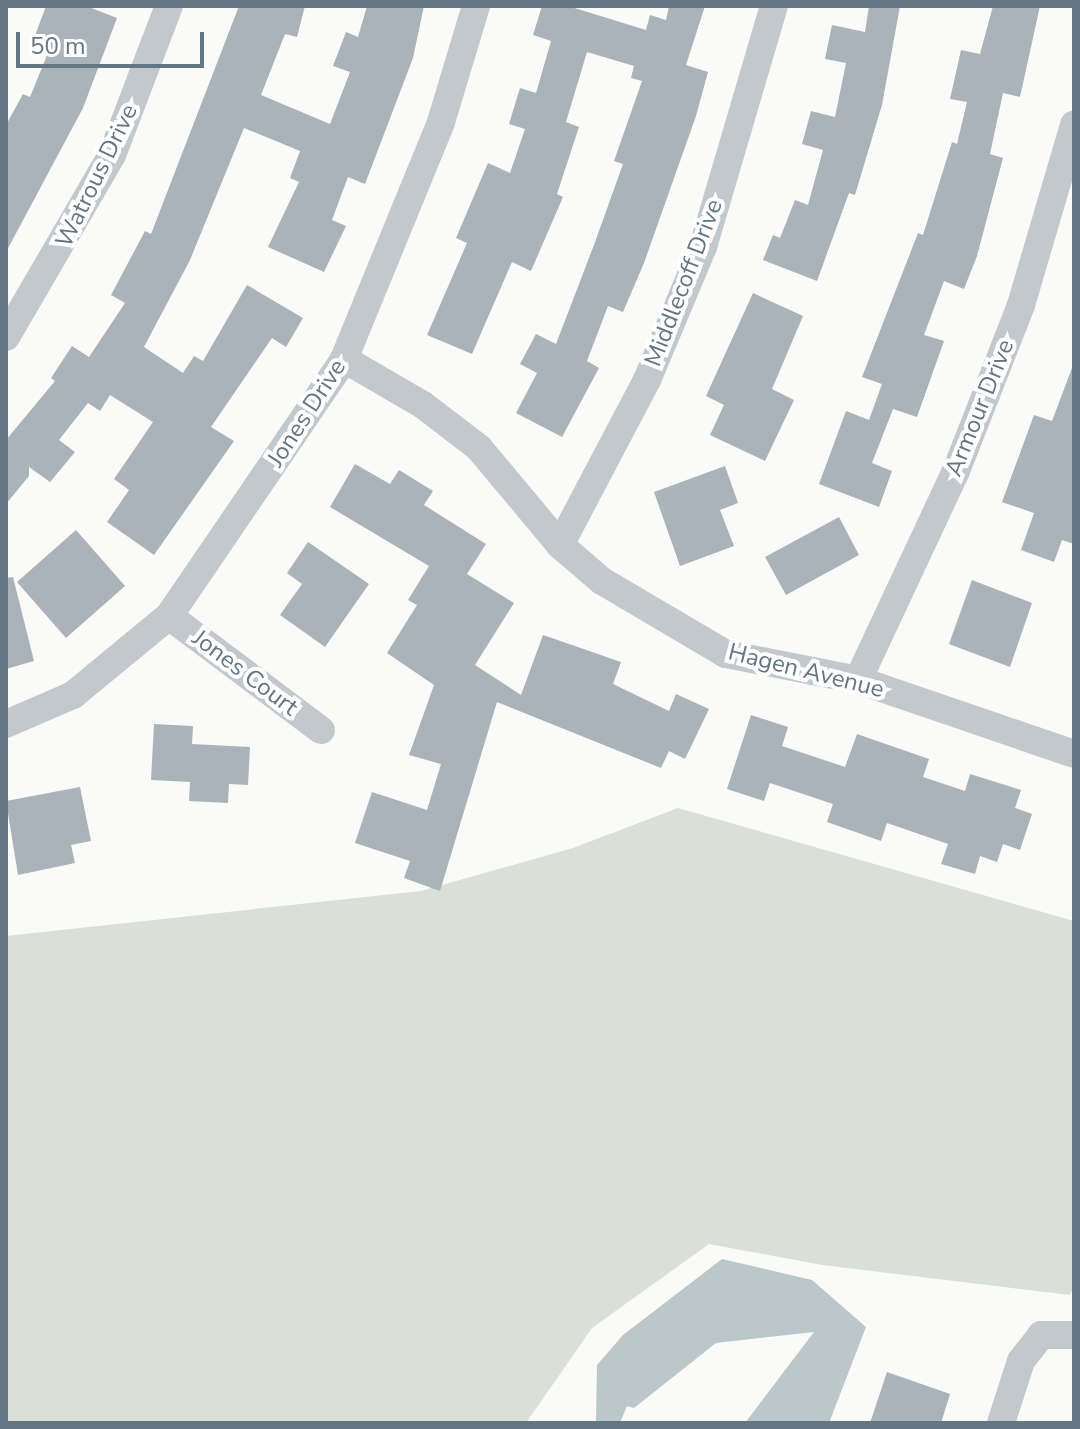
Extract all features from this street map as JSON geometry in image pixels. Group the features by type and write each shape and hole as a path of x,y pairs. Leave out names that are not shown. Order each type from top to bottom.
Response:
{"street":[{"name":"Watrous Drive","path":"6,337 112,155 169,6"},
{"name":"Jones Drive","path":"6,724 73,695 169,616 344,359 441,122 476,6"},
{"name":"Middlecoff Drive","path":"560,545 647,380 703,247 774,6"},
{"name":"Armour Drive","path":"858,680 956,471 1021,305 1074,125"},
{"name":"Hagen Avenue","path":"344,359 423,405 479,448 560,545 639,606 726,654 858,680 1074,754"},
{"name":"Jones Court","path":"169,616 321,730"},
{"path":"1001,1423 1021,1361 1041,1335 1074,1335"}],"shaded area":[{"path":"678,808 1074,921 1074,1286 1070,1295 822,1265 709,1244 592,1328 526,1423 6,1423 6,936 421,891 573,848"},
{"path":"722,1259 812,1280 866,1327 829,1423 745,1423 814,1332 716,1343 634,1408 627,1406 620,1423 596,1423 597,1365 623,1335"}],"building":[{"path":"46,6 86,6 117,18 83,108 6,252 6,125 23,94 30,97 50,48 33,41"},
{"path":"239,6 305,6 297,37 285,34 261,95 330,124 350,72 333,66 346,32 358,37 367,6 424,6 413,58 365,184 348,177 332,220 346,226 324,272 268,247 299,182 290,178 300,151 244,128 190,260 144,347 183,373 194,356 203,361 247,285 303,318 286,347 272,338 211,427 234,441 154,555 107,522 129,490 114,479 153,422 110,395 100,411 88,403 59,440 75,452 50,482 29,467 29,476 6,504 6,440 55,381 51,378 72,346 89,357 125,303 111,295 145,231 151,234"},
{"path":"542,6 568,6 646,30 650,15 666,20 669,6 705,6 686,65 708,72 696,116 644,263 623,312 608,306 587,361 599,368 562,437 516,413 537,373 520,364 536,334 556,344 594,245 623,164 614,161 642,81 631,78 634,66 587,52 566,122 579,127 557,194 563,197 531,271 512,262 472,354 427,335 467,243 456,238 488,163 510,173 525,129 509,124 520,88 536,93 551,41 533,35"},
{"path":"869,6 900,6 882,105 855,195 849,193 817,281 763,260 773,235 780,238 795,200 808,205 823,150 802,144 811,111 835,117 846,63 825,59 832,25 865,32"},
{"path":"993,6 1040,6 1020,97 1003,93 990,154 1003,158 977,256 964,289 944,281 924,335 944,341 917,417 893,409 872,463 892,471 879,507 819,484 846,411 869,420 882,384 862,377 918,233 923,235 952,142 957,144 967,102 950,99 961,50 980,54"},
{"path":"753,293 803,316 772,389 794,400 765,461 710,435 724,405 706,396"},
{"path":"1072,368 1074,544 1062,540 1054,562 1021,550 1034,513 1002,502 1034,415 1052,421"},
{"path":"355,464 390,484 399,470 433,491 424,505 486,544 467,574 514,603 475,665 521,695 543,635 621,662 613,684 669,711 676,694 709,709 685,759 669,751 661,768 497,702 440,891 404,878 410,861 355,843 372,792 427,810 441,764 409,755 434,685 387,653 417,605 408,600 429,566 330,507"},
{"path":"725,466 738,503 720,510 734,546 680,566 654,492"},
{"path":"839,517 859,555 786,595 765,557"},
{"path":"76,530 125,586 66,638 17,582"},
{"path":"308,542 369,584 325,647 280,615 302,584 287,573"},
{"path":"13,577 34,661 6,669 6,578"},
{"path":"972,580 1032,603 1010,667 949,644"},
{"path":"751,715 788,727 782,746 845,767 857,734 929,759 923,777 965,791 970,774 1021,790 1015,808 1032,814 1020,850 1003,844 997,862 980,856 975,874 941,864 948,844 887,823 881,841 827,822 833,804 770,783 764,801 727,789"},
{"path":"154,724 193,726 192,744 250,747 248,785 229,784 228,803 189,801 190,782 151,780"},
{"path":"80,787 91,841 71,845 75,863 18,875 6,801"},
{"path":"887,1372 950,1394 941,1423 870,1423"}]}
